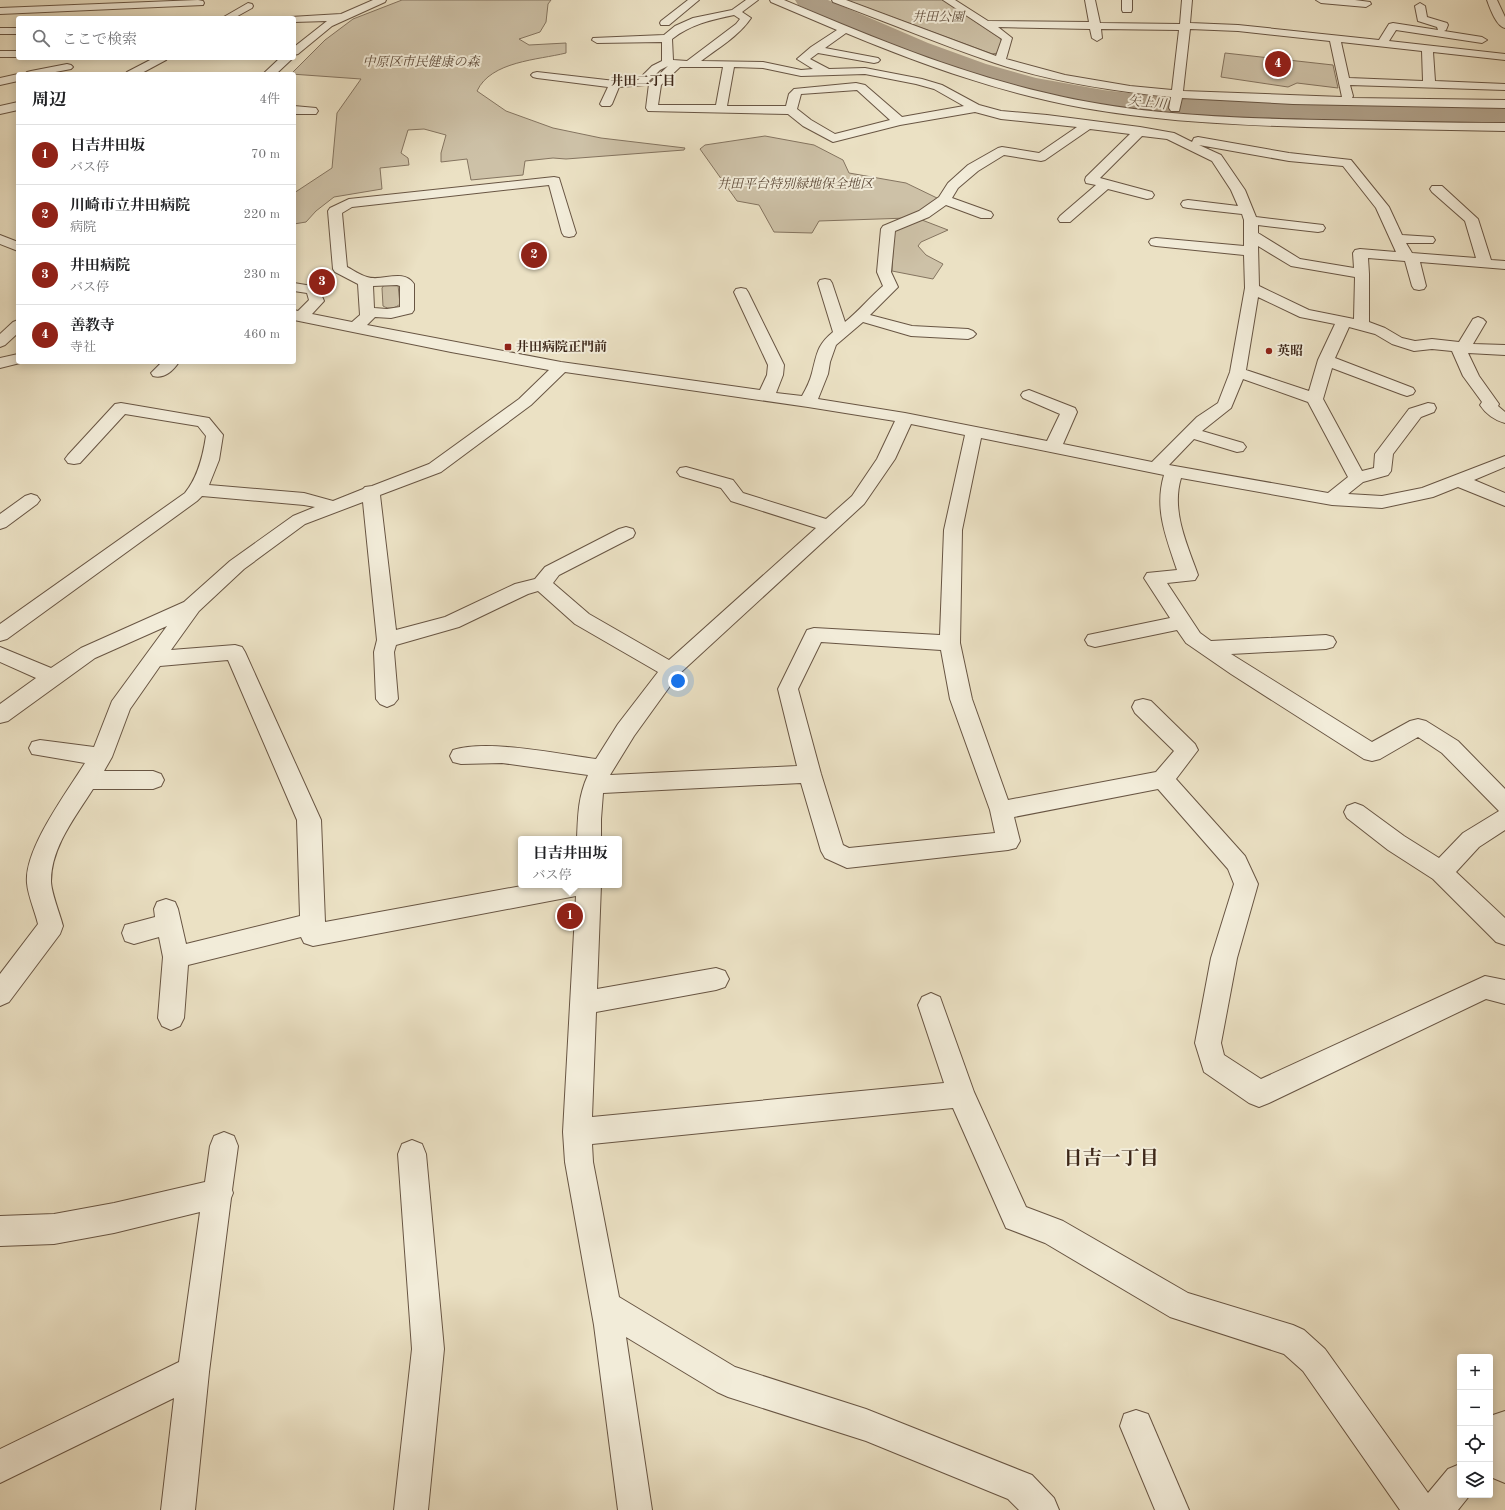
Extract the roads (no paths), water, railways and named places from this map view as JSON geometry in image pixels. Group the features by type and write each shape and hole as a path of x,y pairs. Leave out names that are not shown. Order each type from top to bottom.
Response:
{"street":[{"path":"296,50 328,24 340,17 381,0"},
{"path":"665,23 694,0"},
{"path":"597,40 655,40 666,38 679,28 697,20 735,12 753,0"},
{"path":"775,0 845,29 974,78 1048,98 1174,117 1288,123 1505,127"},
{"path":"837,0 1000,61 1064,78 1130,89 1215,97 1505,104"},
{"path":"948,0 1006,38 1008,42 1000,61"},
{"path":"1090,0 1098,40"},
{"path":"1170,136 1174,117 1188,0"},
{"path":"1492,0 1495,9 1505,24"},
{"path":"1321,2 1366,4"},
{"path":"0,11 90,4 199,3"},
{"path":"81,16 90,4"},
{"path":"230,16 248,6"},
{"path":"1406,8 1421,8 1422,19 1443,25 1442,34"},
{"path":"690,64 740,26 746,18 735,12"},
{"path":"296,19 340,17"},
{"path":"986,24 1238,28 1505,57"},
{"path":"1383,43 1393,26 1491,42"},
{"path":"828,73 803,59 845,29"},
{"path":"0,31 16,31"},
{"path":"666,38 673,63"},
{"path":"1335,38 1348,101"},
{"path":"296,42 306,41"},
{"path":"865,71 864,69 889,46"},
{"path":"1427,48 1430,84"},
{"path":"815,49 874,60"},
{"path":"0,54 16,54"},
{"path":"135,72 158,60"},
{"path":"271,72 285,60"},
{"path":"673,63 655,84 652,108 792,110 807,123 833,138 899,121 975,108"},
{"path":"537,75 615,84 641,82 656,68 673,63 763,65 801,73 865,71 918,81 938,87 975,108 1001,115 1140,131 1289,157 1347,163 1382,207 1398,240 1409,257 1419,286"},
{"path":"721,109 729,64"},
{"path":"39,72 67,67"},
{"path":"0,82 16,78"},
{"path":"552,89 560,78"},
{"path":"1344,81 1505,87"},
{"path":"606,104 615,84"},
{"path":"792,110 795,94 798,91 856,86 861,87 899,121"},
{"path":"0,110 16,106"},
{"path":"744,123 745,109"},
{"path":"296,110 312,111"},
{"path":"808,402 820,374 822,362 829,343 860,317 874,301 891,287 884,272 888,229 924,214 944,200 953,186 973,168 1002,151 1041,157 1089,124"},
{"path":"1140,131 1091,180 1147,195"},
{"path":"1170,136 1217,158 1238,190 1249,216 1252,235 1252,288 1238,372 1225,405 1203,421 1191,433 1165,469 1169,488 1170,520 1188,575 1154,578 1193,638 1238,669 1372,753 1418,727 1450,747 1505,804"},
{"path":"396,335 409,323 407,310 407,284 400,280 365,282 340,269 335,211 349,203 554,181 569,233"},
{"path":"1065,219 1106,184"},
{"path":"1437,189 1471,219 1485,263"},
{"path":"944,200 986,216"},
{"path":"1188,204 1318,228"},
{"path":"1252,235 1296,263 1362,274"},
{"path":"0,239 16,246"},
{"path":"1398,240 1428,240"},
{"path":"1156,242 1252,252"},
{"path":"1361,325 1362,274 1360,253 1505,265"},
{"path":"356,327 367,316 365,282"},
{"path":"825,283 841,333"},
{"path":"296,287 313,290 317,301 298,315"},
{"path":"1252,288 1305,314 1343,323 1361,325 1380,331 1397,341 1414,346 1432,344 1480,350 1505,350"},
{"path":"741,292 776,365 775,375 766,396"},
{"path":"367,311 384,314 396,314 407,310"},
{"path":"298,315 560,367 808,402 905,418 1053,448 1332,499 1382,502 1427,493 1505,461"},
{"path":"860,317 911,330 967,335"},
{"path":"1461,347 1478,322"},
{"path":"1314,399 1326,360 1343,323"},
{"path":"0,342 16,327"},
{"path":"1461,347 1471,376 1491,404 1488,406 1497,414 1505,418"},
{"path":"0,363 16,359"},
{"path":"1326,360 1407,391"},
{"path":"159,373 169,364"},
{"path":"0,994 51,926 39,882 42,860 54,832 100,757 120,707 191,607 237,565 299,520 435,468 525,402 560,367"},
{"path":"1238,372 1314,399 1357,478"},
{"path":"1029,395 1069,412 1053,448"},
{"path":"0,634 191,497 198,490 212,453 215,435 203,422 121,408 74,459"},
{"path":"1332,499 1357,478 1382,471 1384,454 1397,436 1414,413 1428,408"},
{"path":"589,836 592,792 599,777 626,730 671,670 858,500 886,459 905,418"},
{"path":"950,643 814,635 788,689 810,774 833,851 847,858 1008,841 1001,810 961,699 950,643 953,530 974,431"},
{"path":"1191,433 1237,447"},
{"path":"686,472 727,484 737,497 829,526"},
{"path":"1458,480 1505,500"},
{"path":"198,490 304,499 334,507"},
{"path":"371,492 387,640 384,652 387,699"},
{"path":"0,523 31,500"},
{"path":"387,640 452,622 522,589 542,584 552,571 626,534"},
{"path":"542,584 582,619 671,670"},
{"path":"0,715 88,652 191,607"},
{"path":"1095,640 1182,622"},
{"path":"1208,648 1326,642"},
{"path":"155,659 235,652 309,820 313,935 566,888"},
{"path":"0,654 52,677"},
{"path":"1001,810 1081,796 1163,779 1187,750 1144,707"},
{"path":"40,748 100,757"},
{"path":"461,756 502,755 599,777 810,774"},
{"path":"1163,779 1237,863 1246,884 1224,958 1208,1043 1213,1063 1259,1094 1485,987 1505,992"},
{"path":"87,780 153,780"},
{"path":"1355,812 1396,843 1441,872 1505,934"},
{"path":"1441,872 1471,840 1505,818"},
{"path":"588,888 577,1132 579,1162 605,1306 635,1510"},
{"path":"134,933 168,916 176,956 171,1018"},
{"path":"176,956 313,922"},
{"path":"583,1003 716,979"},
{"path":"930,1005 961,1094 1016,1218 1053,1231 1181,1306 1293,1341 1314,1360 1440,1503"},
{"path":"577,1132 961,1094"},
{"path":"178,1510 193,1372 219,1193 224,1146"},
{"path":"411,1510 428,1350 412,1154"},
{"path":"0,1231 61,1228 114,1218 219,1193"},
{"path":"605,1306 728,1381 866,1425 1020,1487 1042,1510"},
{"path":"0,1466 193,1372"},
{"path":"1136,1426 1172,1510"},
{"path":"1493,1441 1505,1427"},
{"path":"1493,1453 1505,1466"}],"waterway":[{"name":"矢上川","path":"807,0 891,37 976,69 1035,86 1103,99 1172,106 1242,110 1505,115"}],"place":[{"name":"善教寺","path":"1278,64"},
{"name":"川崎市立井田病院","path":"534,255"},
{"name":"井田病院","path":"322,282"},
{"name":"井田病院正門前","path":"508,347"},
{"name":"英昭","path":"1269,351"},
{"name":"日吉井田坂","path":"570,916"}],"district":[{"name":"井田二丁目","path":"643,81"},
{"name":"日吉一丁目","path":"1111,1159"}],"park label":[{"name":"井田公園","path":"938,17"},
{"name":"中原区市民健康の森","path":"421,62"},
{"name":"井田平台特別緑地保全地区","path":"795,184"}]}
